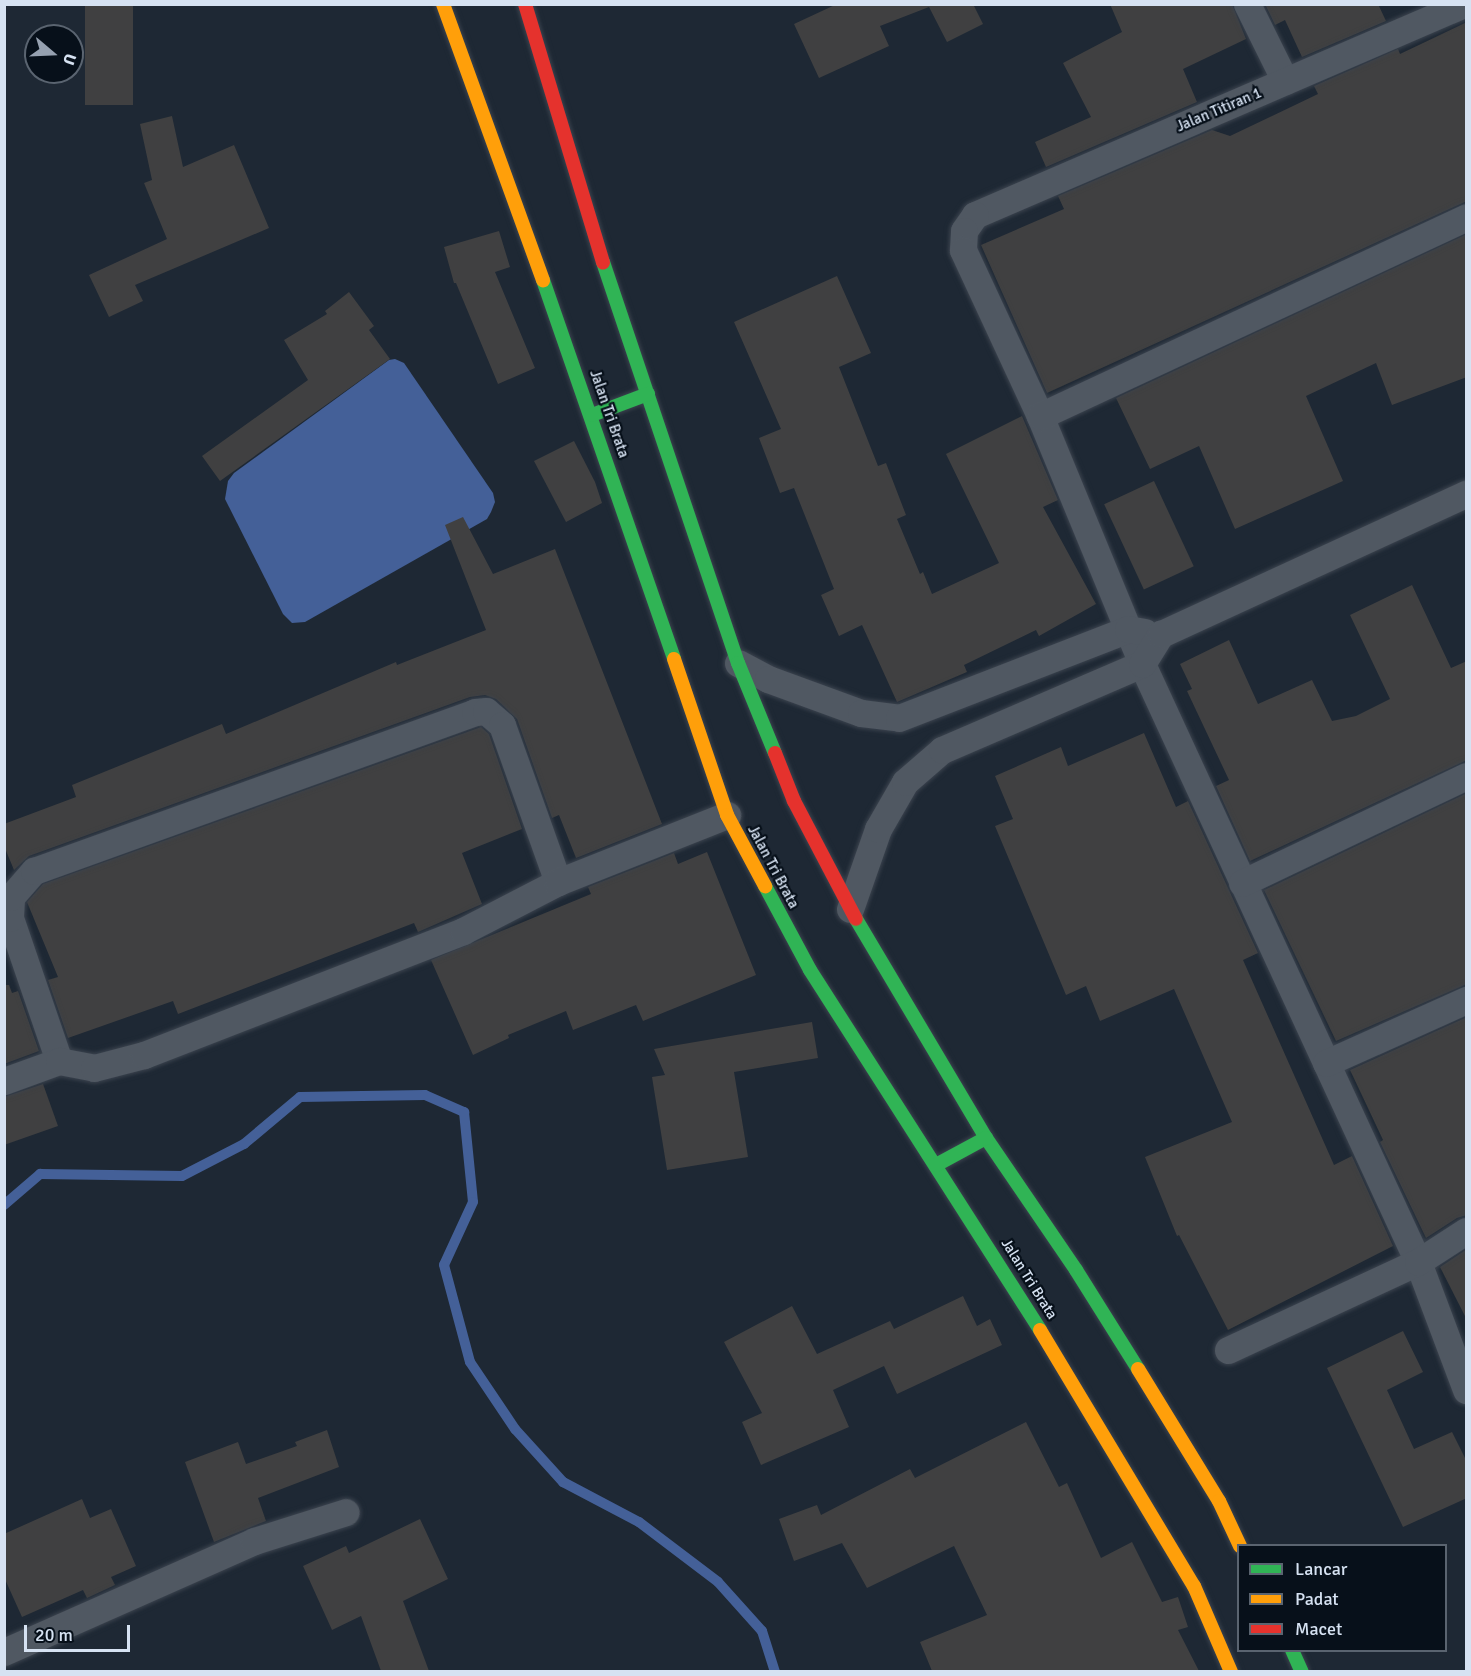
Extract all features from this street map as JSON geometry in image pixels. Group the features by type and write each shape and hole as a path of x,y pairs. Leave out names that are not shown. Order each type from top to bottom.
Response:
{"street":[{"name":"Jalan Tri Brata","path":"443,4 592,415 727,815 810,969 1057,1355 1194,1586 1232,1671"},
{"path":"525,4 604,264 738,663 794,801 850,909 986,1138 1076,1270 1219,1501 1240,1544"},
{"path":"1247,4 1285,81"},
{"name":"Jalan Titiran 1","path":"1040,416 963,250 964,231 975,215 1464,4"},
{"path":"1467,217 1040,416 1143,664 1418,1262 1467,1390"},
{"path":"592,415 648,394"},
{"path":"850,909 878,829 905,782 942,750 1143,664 1161,634 1467,494"},
{"path":"738,663 768,679 861,713 899,718 1128,628 1161,634"},
{"path":"59,1061 10,918 11,897 34,871 475,712 486,711 502,725 558,882"},
{"path":"1242,883 1467,777"},
{"path":"4,1081 59,1061 94,1068 144,1055 463,931 558,882 727,815"},
{"path":"1326,1063 1467,1000"},
{"path":"936,1165 986,1138"},
{"path":"1228,1350 1418,1262 1467,1231"},
{"path":"15,1657 254,1541 346,1512"},
{"path":"1293,1652 1302,1671"}],"water":[{"path":"395,359 404,363 493,493 495,502 487,519 305,622 292,623 283,614 225,499 228,481 234,473 389,360"}],"building":[{"path":"85,4 133,4 133,105 85,105"},
{"path":"837,4 973,4 983,24 947,42 929,7 880,26 889,46 819,78 794,24"},
{"path":"1110,4 1232,4 1246,39 1183,69 1197,102 1046,167 1035,142 1091,117 1063,63 1122,32"},
{"path":"1265,4 1378,4 1386,21 1302,57 1285,20 1275,25"},
{"path":"1467,22 1467,201 1047,393 981,245 1064,209 1058,196 1212,130 1230,136 1318,94 1314,86 1398,49 1400,54"},
{"path":"172,116 183,167 234,145 269,228 135,285 143,301 109,317 89,275 167,239 144,183 152,180 140,124"},
{"path":"499,231 510,267 495,272 535,368 498,384 456,283 454,283 444,247"},
{"path":"1467,234 1467,377 1392,405 1376,363 1306,396 1343,481 1235,529 1199,446 1150,469 1116,398"},
{"path":"837,276 871,353 839,367 878,466 886,463 906,515 897,519 920,574 923,572 932,594 999,563 946,454 1022,416 1058,500 1043,507 1096,604 1039,636 1036,630 964,665 967,672 897,702 862,625 839,636 821,595 834,589 794,488 780,493 759,438 781,429 734,322"},
{"path":"349,292 374,326 369,330 390,359 220,481 202,456 308,380 284,340 327,314 325,311"},
{"path":"574,441 595,482 602,503 566,522 534,461"},
{"path":"1154,481 1194,566 1144,589 1104,504"},
{"path":"463,517 493,574 555,549 662,824 576,858 559,815 552,818 517,719 496,699 485,695 470,697 29,856 14,870 4,846 4,824 76,797 72,785 222,724 226,734 396,662 397,665 486,630 445,525"},
{"path":"1412,585 1451,668 1467,661 1467,760 1250,861 1216,786 1229,780 1187,691 1192,689 1180,664 1229,640 1258,704 1312,680 1332,721 1356,716 1390,699 1350,615"},
{"path":"481,727 489,734 522,829 462,853 482,904 418,932 414,923 178,1014 173,1001 68,1038 48,980 58,977 27,902 43,884"},
{"path":"1144,733 1176,807 1188,801 1258,953 1243,960 1334,1165 1352,1156 1393,1246 1228,1330 1179,1235 1177,1236 1145,1157 1232,1122 1174,989 1100,1021 1086,986 1066,995 995,826 1013,819 995,776 1061,747 1068,766"},
{"path":"1467,793 1467,984 1336,1041 1264,890"},
{"path":"707,852 756,975 643,1021 636,1005 573,1030 566,1011 508,1035 509,1038 473,1055 431,960 591,894 588,887 674,853 678,864"},
{"path":"4,985 9,985 12,993 18,991 39,1051 4,1064"},
{"path":"1467,1017 1467,1215 1457,1218 1426,1238 1380,1142 1383,1140 1350,1070"},
{"path":"812,1022 818,1058 734,1072 748,1157 667,1170 652,1077 665,1075 654,1049"},
{"path":"43,1084 58,1126 4,1145 4,1097"},
{"path":"1467,1249 1467,1320 1440,1267"},
{"path":"963,1296 977,1326 990,1319 1002,1345 897,1394 884,1366 833,1390 849,1427 761,1465 742,1422 762,1413 724,1342 792,1306 817,1354 890,1321 894,1329"},
{"path":"1403,1331 1423,1372 1387,1390 1414,1449 1452,1432 1467,1462 1467,1498 1403,1527 1327,1368"},
{"path":"1026,1422 1059,1487 1067,1483 1101,1558 1132,1542 1162,1602 1178,1597 1188,1627 1178,1630 1199,1671 932,1671 920,1642 987,1615 954,1546 867,1588 842,1543 794,1561 779,1519 817,1505 821,1515 910,1469 915,1478"},
{"path":"327,1430 339,1467 258,1498 266,1521 214,1542 185,1462 238,1442 246,1464 297,1446 295,1442"},
{"path":"82,1499 90,1518 111,1509 136,1566 111,1577 115,1585 87,1598 83,1590 22,1617 4,1577 4,1534"},
{"path":"420,1519 448,1579 403,1601 429,1671 381,1671 361,1616 332,1630 303,1566 346,1546 349,1553"}],"waterway":[{"path":"4,1205 40,1174 182,1176 244,1144 300,1097 425,1095 464,1112 473,1202 444,1265 470,1362 515,1429 563,1482 639,1522 718,1582 762,1631 775,1672"}],"traffic: fast":[{"path":"603,262 738,663 775,753"},
{"path":"543,280 674,659"},
{"path":"592,415 648,394"},
{"path":"765,886 810,970 1040,1330"},
{"path":"856,919 986,1138 1076,1270 1138,1369"},
{"path":"936,1165 986,1138"},
{"path":"1293,1652 1302,1672"}],"traffic: slow":[{"path":"443,4 543,280"},
{"path":"674,659 727,815 765,886"},
{"path":"1040,1330 1194,1586 1231,1672"},
{"path":"1138,1369 1219,1501 1239,1544"}],"traffic: jam":[{"path":"525,4 603,262"},
{"path":"775,753 794,801 856,919"}]}
